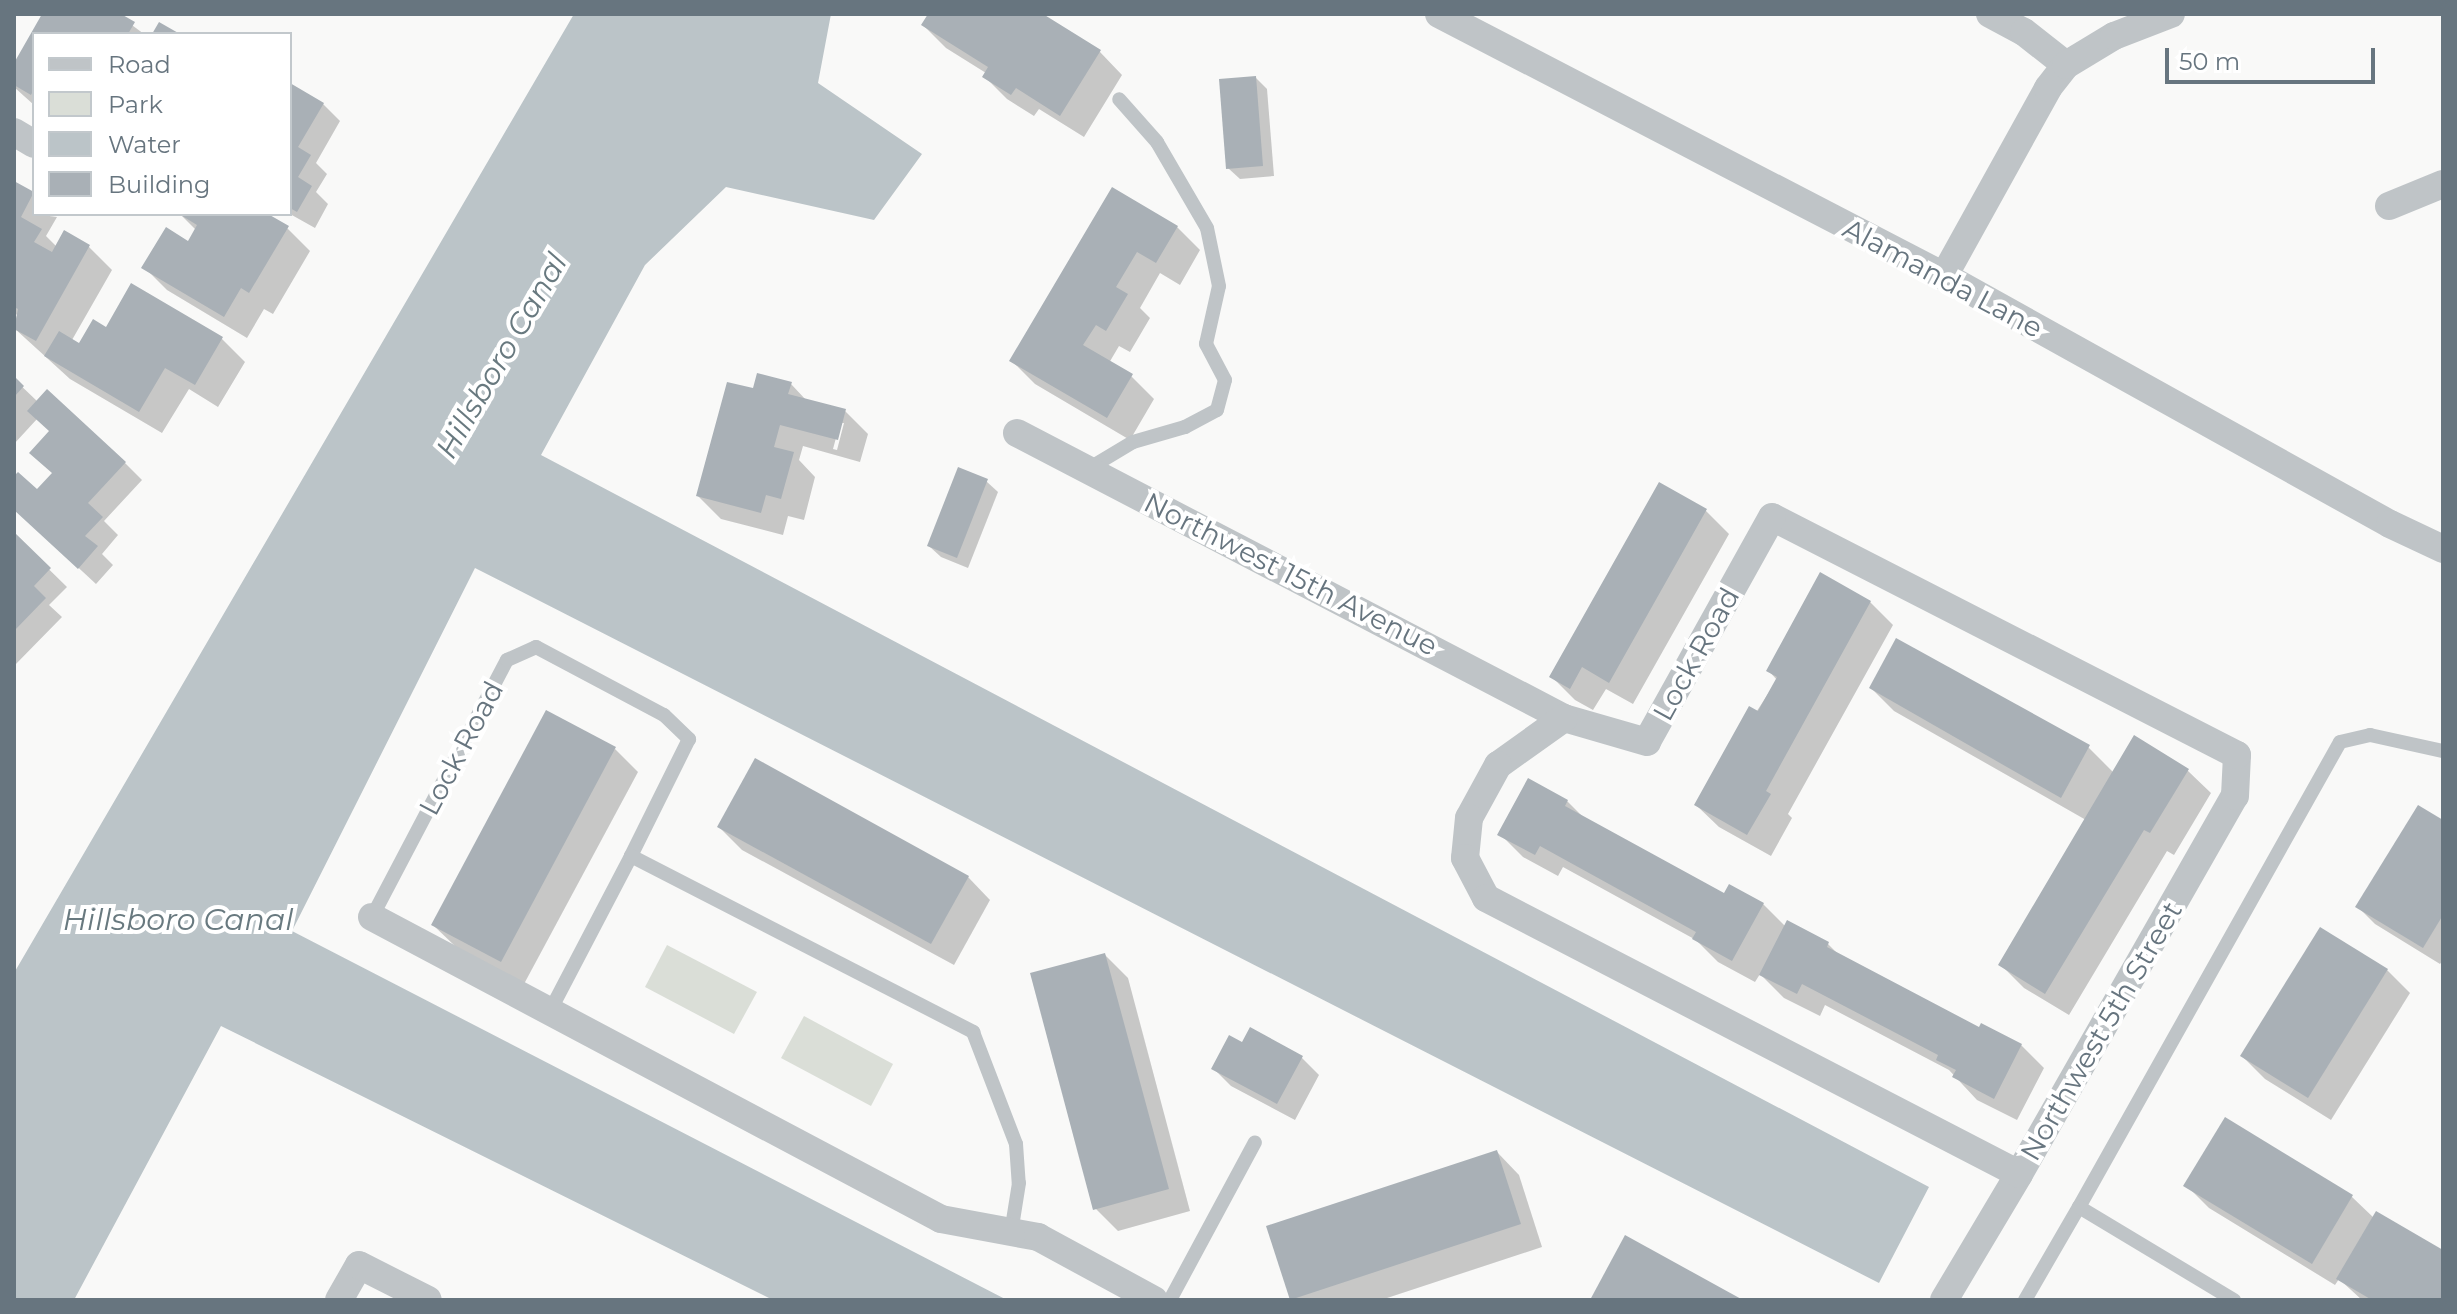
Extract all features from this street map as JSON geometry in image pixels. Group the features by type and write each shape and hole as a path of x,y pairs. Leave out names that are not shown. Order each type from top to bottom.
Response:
{"street":[{"name":"Alamanda Lane","path":"1439,14 1944,276 2390,524 2443,549"},
{"path":"1990,14 2024,32 2066,65"},
{"path":"1944,276 2048,88 2066,65 2114,36 2171,14"},
{"path":"14,132 32,143"},
{"path":"2389,206 2443,184"},
{"name":"Northwest 15th Avenue","path":"1017,433 1564,718"},
{"name":"Lock Road","path":"1564,718 1647,742 1772,517 2237,755"},
{"path":"1564,718 1498,765 1469,818 1465,858 1486,898 2019,1174"},
{"name":"Northwest 5th Street","path":"1944,1300 2235,796 2237,755"},
{"name":"Lock Road","path":"372,917 941,1219 1038,1237 1154,1300"},
{"path":"339,1300 359,1265 428,1300"}],"lane":[{"path":"1088,469 1133,442 1185,427 1217,410 1225,380 1206,344 1219,286 1207,228 1157,142 1119,99"},
{"name":"Lock Road","path":"372,917 507,660 536,647 664,715 689,739 550,1011"},
{"path":"2025,1300 2340,742 2370,735 2443,751"},
{"path":"631,856 973,1032 1016,1144 1019,1183 1011,1233"},
{"path":"1170,1300 1255,1142"},
{"path":"2079,1207 2234,1300"}],"green space":[{"path":"667,945 757,992 734,1034 645,987"},
{"path":"804,1016 893,1064 871,1106 781,1058"}],"water":[{"name":"Hillsboro Canal","path":"574,14 831,14 818,83 922,154 874,220 726,187 645,265 541,455 1929,1187 1879,1283 475,568 292,931 1007,1300 773,1300 221,1026 74,1300 14,1300 14,973"}],"building":[{"path":"42,14 121,14 135,22 129,32 32,32 31,95 14,85 14,63"},
{"path":"928,14 1043,14 1101,50 1060,116 1016,88 1011,95 982,77 988,67 921,25"},
{"path":"159,22 176,32 153,32"},
{"path":"1256,76 1263,166 1226,169 1219,79"},
{"path":"292,84 324,103 298,147 311,155 298,177 312,186 297,212 292,209"},
{"path":"14,181 32,191 21,217 42,229 34,242 52,252 64,230 90,245 36,341 14,329 18,309 14,307"},
{"path":"1112,187 1178,226 1156,263 1137,252 1116,287 1128,294 1106,331 1096,325 1083,345 1133,374 1107,418 1009,361"},
{"path":"182,216 272,216 289,226 249,293 241,288 224,317 141,268 166,227 188,241 197,225"},
{"path":"131,283 223,337 195,385 165,368 139,412 44,356 59,331 79,343 93,319 106,327"},
{"path":"757,373 792,382 788,394 846,409 838,440 780,425 774,447 794,452 781,499 766,495 761,513 696,496 727,382 753,388"},
{"path":"14,376 24,386 14,397"},
{"path":"47,389 126,462 88,503 103,517 85,536 98,546 78,569 14,510 14,476 18,472 37,489 52,473 29,453 49,431 27,411"},
{"path":"958,467 988,479 957,558 927,546"},
{"path":"1659,482 1707,509 1609,683 1582,667 1570,689 1549,677"},
{"path":"14,532 51,568 34,586 46,598 14,631"},
{"path":"1820,572 1871,601 1766,791 1771,794 1747,835 1694,805 1749,706 1758,711 1777,677 1766,671"},
{"path":"1896,638 2090,745 2061,798 1869,688"},
{"path":"546,710 616,747 501,962 431,925"},
{"path":"2134,735 2189,769 2150,833 2144,830 2045,994 1998,965"},
{"path":"755,758 969,876 931,944 717,827"},
{"path":"1528,778 1568,800 1565,806 1724,893 1729,884 1764,903 1732,961 1692,939 1696,932 1540,846 1535,855 1497,835"},
{"path":"2418,805 2443,820 2443,915 2423,948 2355,907"},
{"path":"1787,920 1829,942 1827,947 1979,1027 1981,1023 2022,1044 1994,1099 1952,1077 1956,1070 1936,1060 1938,1055 1802,984 1797,994 1759,975"},
{"path":"2320,927 2388,969 2308,1098 2240,1056"},
{"path":"1105,953 1169,1189 1093,1210 1030,973"},
{"path":"1250,1027 1303,1056 1277,1104 1211,1069 1229,1035 1242,1042"},
{"path":"2225,1117 2353,1195 2312,1264 2183,1186"},
{"path":"1497,1150 1521,1224 1290,1300 1266,1226"},
{"path":"2376,1211 2443,1250 2443,1300 2372,1300 2336,1279"},
{"path":"1625,1235 1743,1300 1590,1300"}]}
